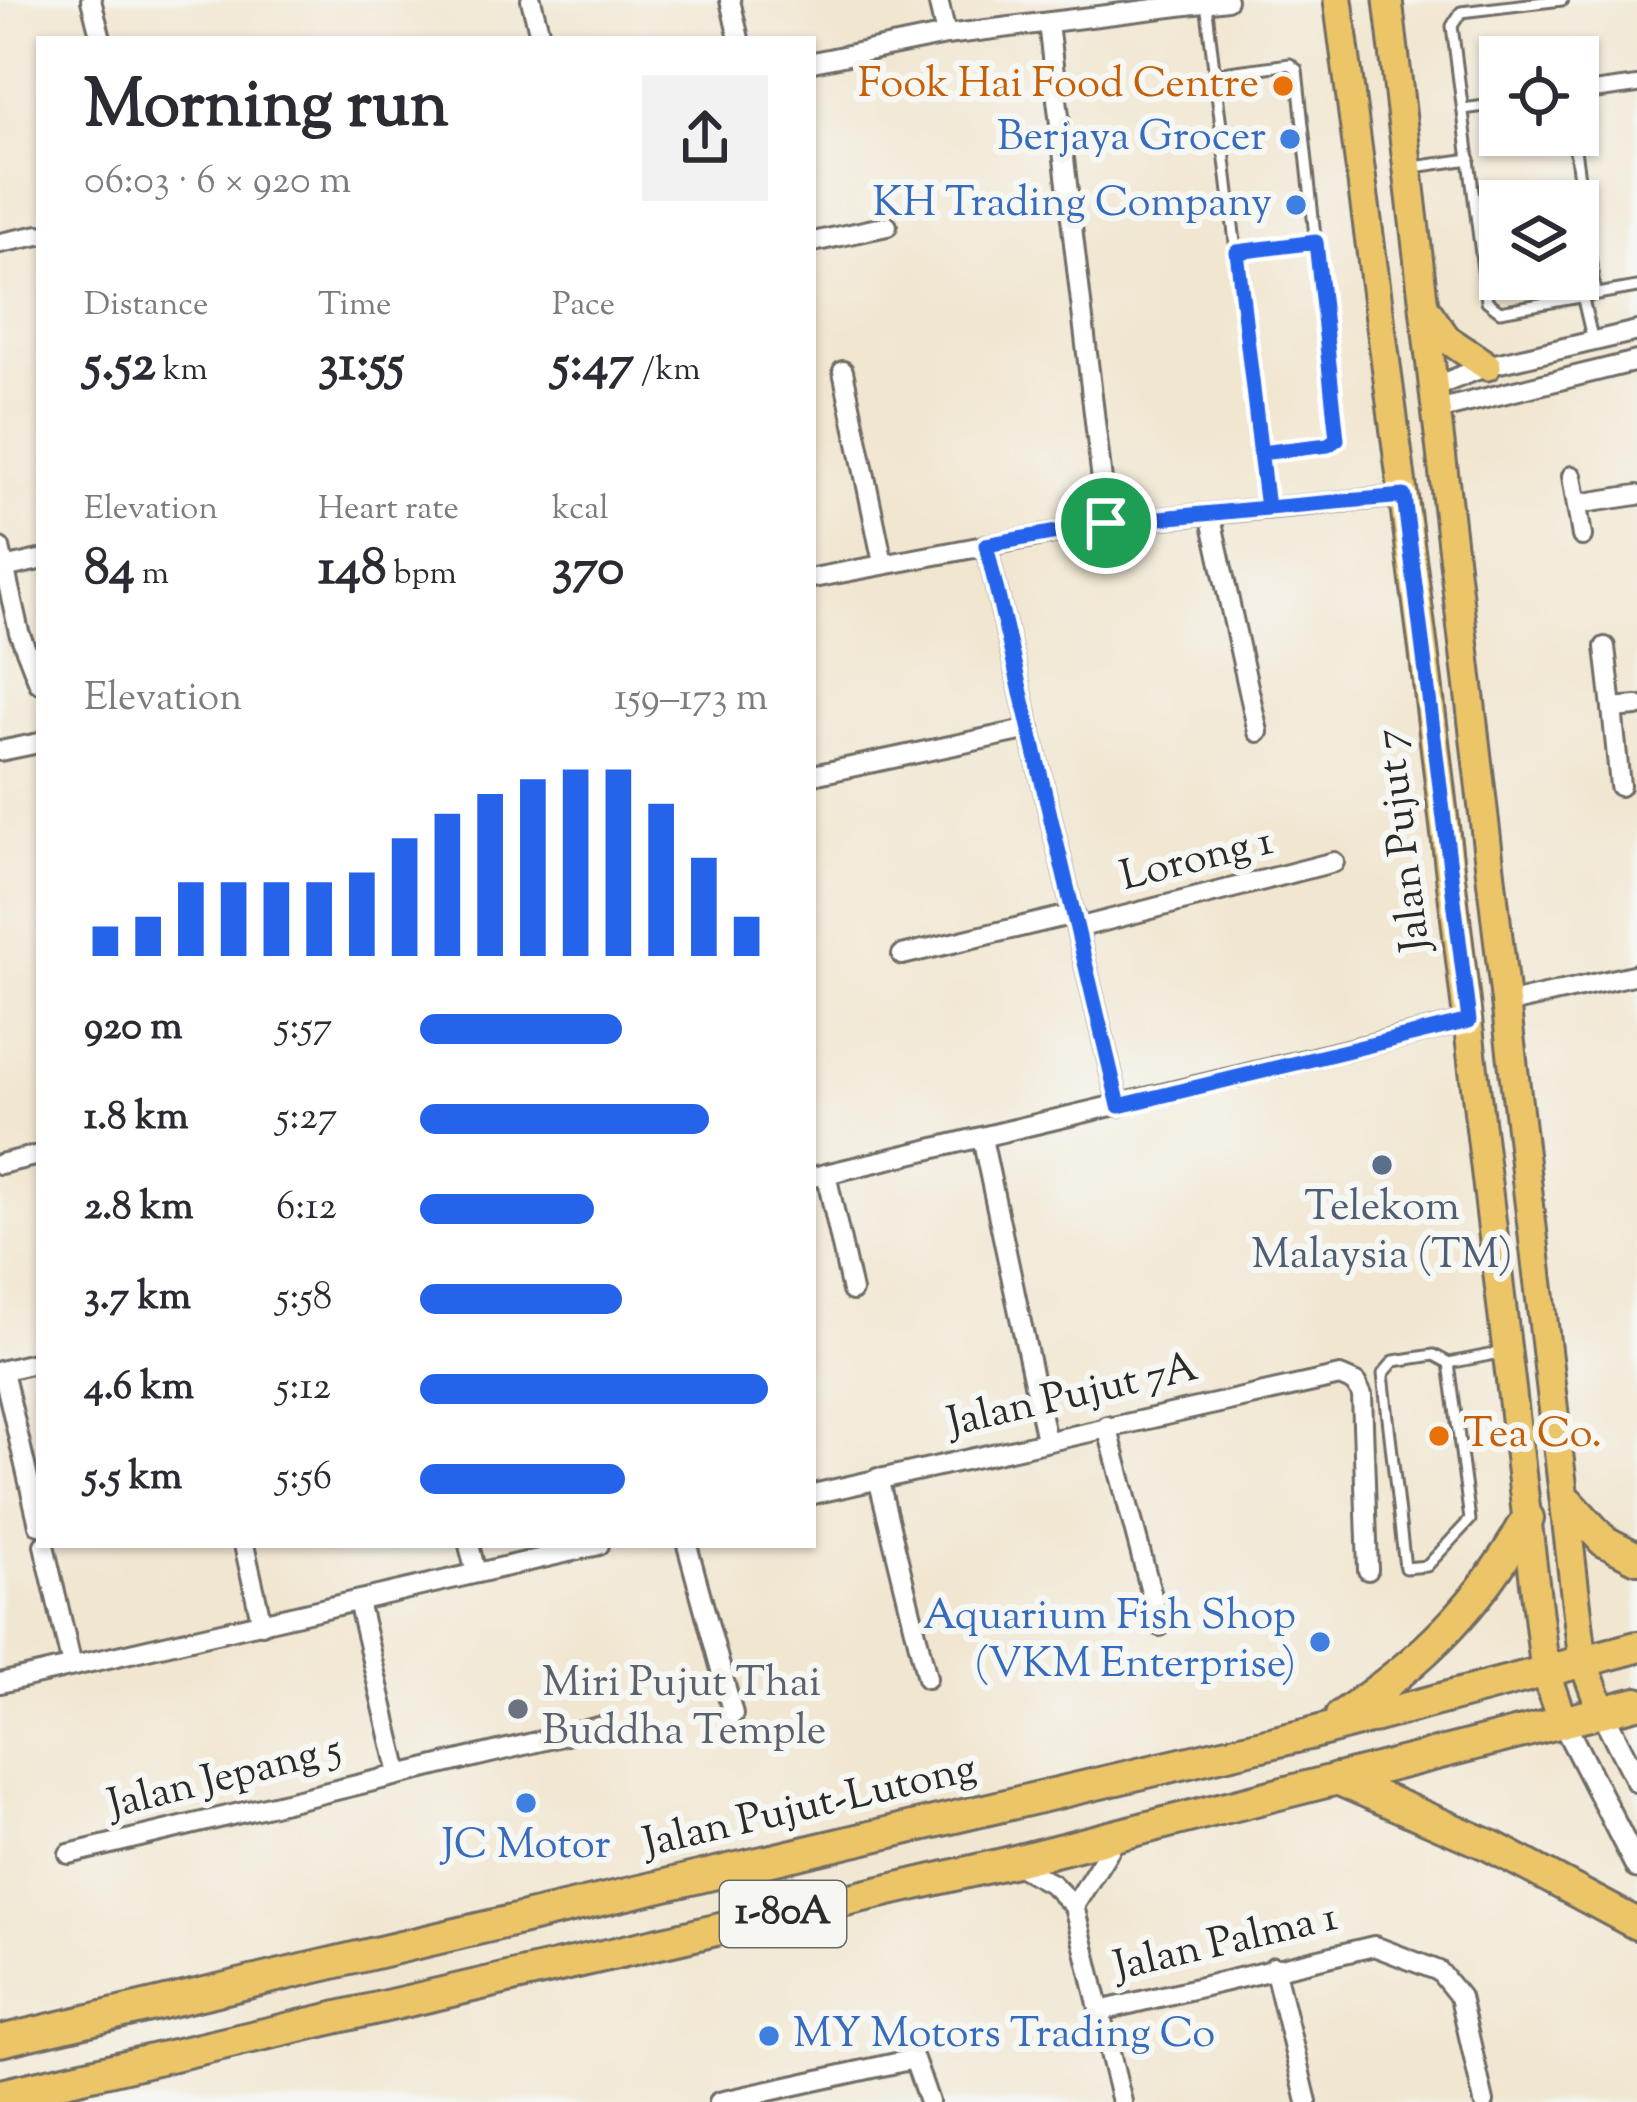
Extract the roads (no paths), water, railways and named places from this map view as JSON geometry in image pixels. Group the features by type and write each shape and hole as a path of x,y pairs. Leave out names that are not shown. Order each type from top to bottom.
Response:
{"highway":[{"path":"1568,1502 1604,1541 1637,1558"},
{"path":"1310,1734 1378,1692 1444,1637 1498,1570 1528,1518"},
{"name":"Jalan Pujut-Lutong","path":"0,2041 1310,1734 1637,1647"},
{"name":"1-80A","path":"0,2095 1011,1862 1637,1703"},
{"path":"1336,1778 1540,1870 1637,1924"}],"main road":[{"name":"Jalan Pujut 7","path":"1338,0 1511,1352 1545,1671 1563,1722"},
{"name":"Jalan Pujut 7","path":"1388,0 1432,399 1510,1003 1583,1661 1603,1712"},
{"path":"1423,306 1448,339 1487,366"},
{"path":"1424,652 1428,597 1406,423 1432,399"}],"street":[{"path":"91,0 100,36"},
{"path":"531,0 540,36"},
{"path":"730,0 738,36"},
{"path":"938,0 946,34"},
{"path":"816,61 946,34 1227,0"},
{"path":"1048,23 1106,523"},
{"path":"1599,90 1637,85"},
{"path":"816,241 887,226"},
{"path":"0,243 36,236"},
{"path":"1432,399 1487,366 1637,331"},
{"path":"1593,342 1600,368"},
{"path":"1432,399 1637,361"},
{"path":"843,371 883,563"},
{"path":"1572,476 1582,536"},
{"path":"1577,504 1637,495"},
{"path":"816,577 1106,523 1404,496"},
{"path":"1210,514 1258,732"},
{"path":"986,545 1119,1106"},
{"path":"36,560 2,558 25,653 36,677"},
{"path":"1605,647 1620,786"},
{"path":"1612,708 1637,706"},
{"path":"816,774 1030,729"},
{"path":"0,751 36,744"},
{"name":"Lorong 1","path":"902,955 1334,862"},
{"path":"1510,1003 1637,974"},
{"path":"852,1292 817,1174 1469,1021"},
{"path":"982,1138 1046,1439"},
{"path":"0,1164 36,1156"},
{"path":"36,1363 2,1371 36,1513"},
{"name":"Jalan Pujut 7A","path":"816,1493 1329,1376 1352,1381"},
{"path":"1352,1381 1361,1395 1368,1570"},
{"path":"1107,1426 1160,1625"},
{"path":"878,1478 926,1678"},
{"path":"45,1548 72,1666"},
{"path":"245,1548 262,1624"},
{"path":"470,1548 476,1573"},
{"path":"0,1683 586,1548"},
{"path":"688,1548 733,1714"},
{"name":"Jalan Jepang 5","path":"358,1601 399,1774"},
{"path":"1603,1712 1637,1781"},
{"path":"1563,1722 1637,1867"},
{"name":"Jalan Jepang 5","path":"69,1854 598,1727"},
{"path":"1074,1906 1119,1834"},
{"path":"1011,1862 1052,1884 1074,1906 1122,2102"},
{"name":"Jalan Palma 1","path":"1100,2011 1374,1946 1439,1971 1460,1997 1484,2102"},
{"path":"1274,1967 1306,2102"},
{"path":"719,2102 914,2059 929,2102"},
{"path":"63,2102 84,2076"}],"lane":[{"path":"1479,221 1452,26 1462,12 1562,0"},
{"path":"1206,2 1267,508"},
{"path":"1214,74 1295,66 1337,439 1328,445 1260,453"},
{"path":"1463,109 1479,107"},
{"path":"1408,167 1470,160"},
{"path":"1237,252 1316,242"},
{"path":"1599,292 1637,287"},
{"path":"1491,300 1492,308 1500,311 1560,300"},
{"path":"1583,300 1593,342"},
{"path":"1352,1381 1383,1374 1394,1361 1433,1354 1449,1363 1511,1352"},
{"path":"1383,1374 1405,1568 1427,1565 1471,1520 1449,1363"}],"place":[{"name":"Fook Hai Food Centre","path":"1283,86"},
{"name":"Berjaya Grocer","path":"1290,139"},
{"name":"KH Trading Company","path":"1296,205"},
{"name":"Telekom Malaysia (TM)","path":"1382,1165"},
{"name":"Tea Co.","path":"1439,1436"},
{"name":"Aquarium Fish Shop (VKM Enterprise)","path":"1320,1642"},
{"name":"Miri Pujut Thai Buddha Temple","path":"518,1709"},
{"name":"JC Motor","path":"526,1803"},
{"name":"MY Motors Trading Co","path":"769,2036"}]}
